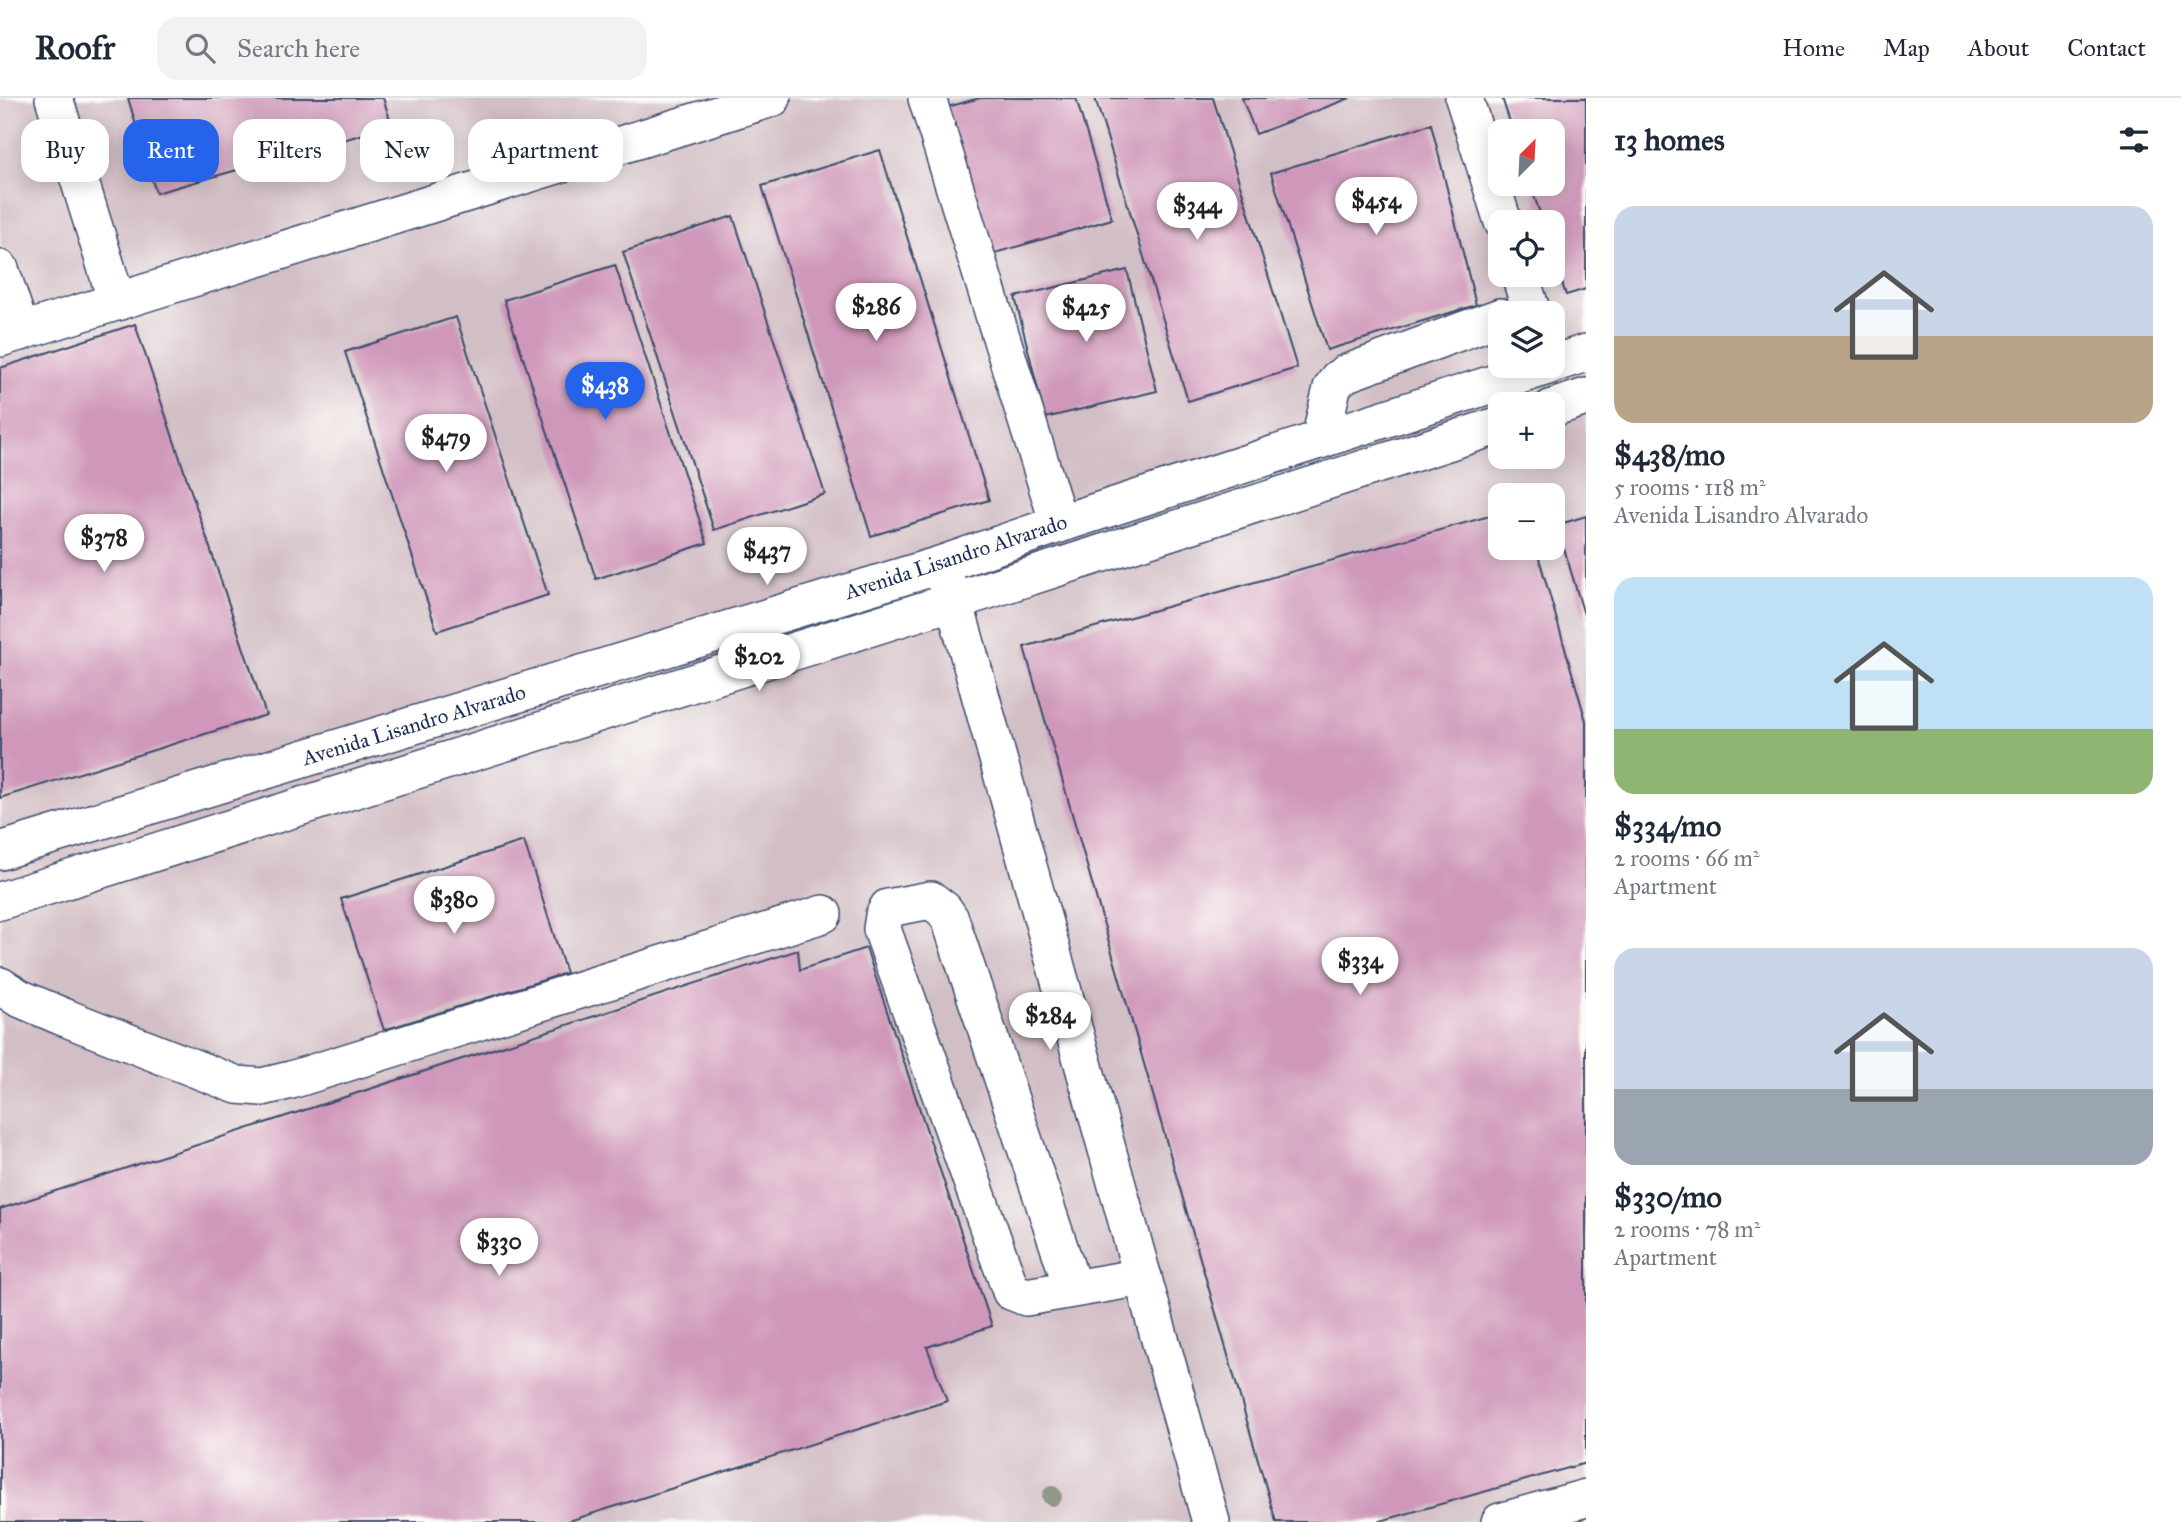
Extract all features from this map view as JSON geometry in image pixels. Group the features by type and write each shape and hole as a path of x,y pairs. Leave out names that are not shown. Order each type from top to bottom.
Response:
{"street":[{"path":"54,98 117,302"},
{"path":"0,269 11,335 772,98"},
{"path":"927,98 1059,524"},
{"path":"1464,98 1499,210"},
{"path":"1320,440 1332,388 1338,379 1488,317"},
{"name":"Avenida Lisandro Alvarado","path":"1565,360 1586,353"},
{"name":"Avenida Lisandro Alvarado","path":"0,851 940,565 1510,378"},
{"path":"1565,404 1586,397"},
{"name":"Avenida Lisandro Alvarado","path":"0,901 954,601 1488,429"},
{"path":"940,565 954,601 1211,1522"},
{"path":"1073,1289 950,919 932,900 888,908 882,929 1011,1291 1026,1297 1073,1289 1143,1277"},
{"path":"0,986 19,998 61,1016 237,1086 262,1087 823,914"},
{"path":"1500,1522 1586,1498"}],"shaded area":[{"path":"0,98 1586,98 1586,1522 0,1522"}],"building":[{"path":"128,98 383,98 390,119 360,119 360,135 346,139 346,119 233,119 233,171 219,175 219,119 134,119"},
{"path":"980,98 1076,98 1112,219 988,255 944,108"},
{"path":"1095,98 1213,98 1297,368 1188,401"},
{"path":"1242,98 1350,98 1256,134"},
{"path":"1502,98 1586,98 1586,289 1566,295 1563,287 1565,210 1539,210 1534,196 1565,196 1565,119 1509,119"},
{"path":"1431,124 1476,305 1327,350 1271,173"},
{"path":"880,150 989,500 871,536 762,186"},
{"path":"153,182 195,182 156,193"},
{"path":"733,216 825,494 714,530 623,252"},
{"path":"615,265 707,543 596,579 504,300"},
{"path":"1127,270 1157,391 1045,418 1015,297"},
{"path":"456,317 548,595 437,631 345,352"},
{"path":"135,324 266,715 0,798 0,368"},
{"path":"1488,516 1488,560 1539,560 1586,721 1586,1463 1377,1522 1276,1522 1024,647"},
{"path":"1586,516 1586,618 1565,552 1565,523"},
{"path":"524,841 566,973 384,1030 341,899"},
{"path":"866,948 992,1326 927,1347 947,1401 566,1522 0,1522 0,1209 798,950 800,970"}]}
